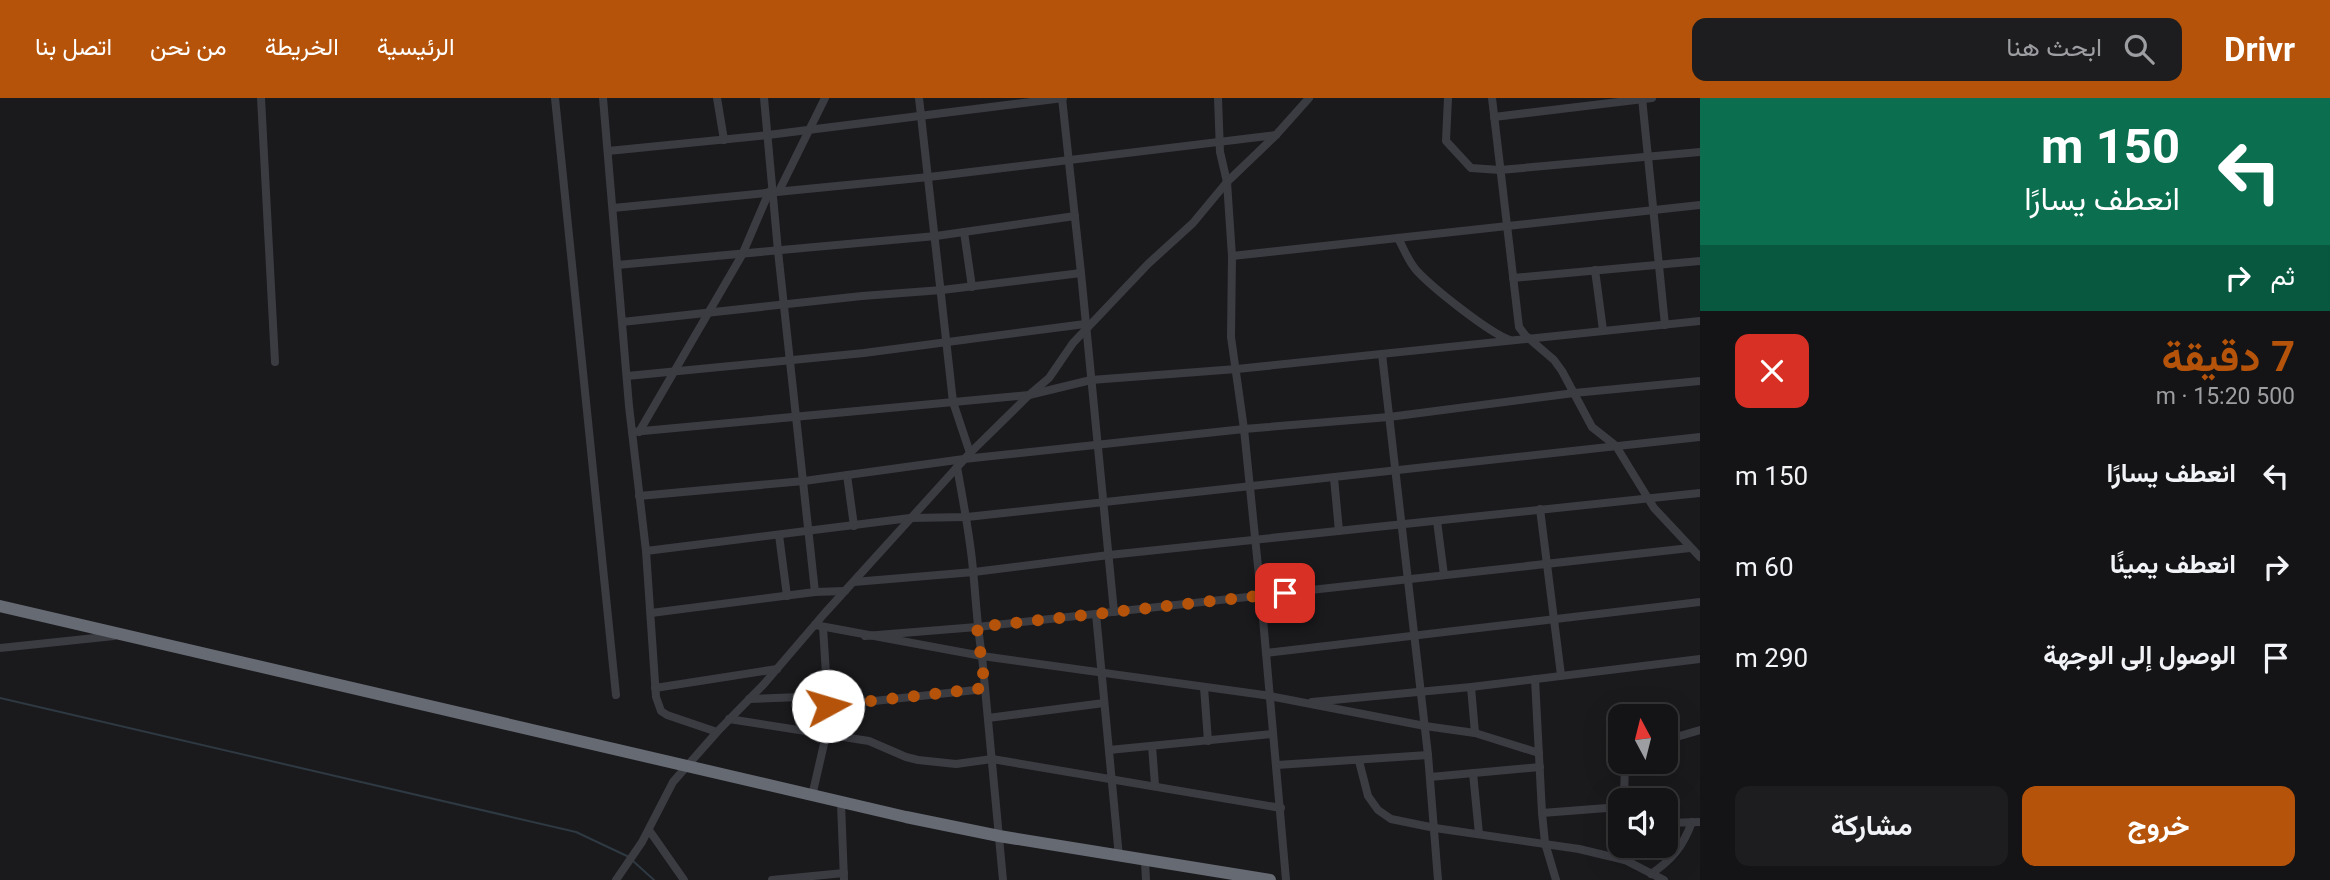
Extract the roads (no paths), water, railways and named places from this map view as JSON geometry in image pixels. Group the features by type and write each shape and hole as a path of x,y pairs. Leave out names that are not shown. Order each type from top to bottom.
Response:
{"highway":[{"path":"0,606 841,803 999,836 1269,880"}],"street":[{"path":"261,98 275,362"},
{"path":"555,98 617,695"},
{"path":"603,98 658,705 667,715 717,732"},
{"path":"717,98 724,140"},
{"path":"764,98 815,593"},
{"path":"635,432 674,372 742,255 825,98"},
{"path":"919,98 953,402 967,456"},
{"path":"608,151 922,116 1012,101 1062,98 1114,612"},
{"path":"1218,98 1220,152 1227,182 1232,256 1230,322 1250,486 1286,880"},
{"path":"617,880 649,830 673,782 717,732 819,626 845,591 967,456 1049,378 1086,327 1193,223 1227,182 1276,135 1309,98"},
{"path":"1448,98 1448,145 1471,169 1500,170 1700,152"},
{"path":"1492,98 1519,327 1554,360 1592,427 1616,446 1647,499 1700,557"},
{"path":"1561,98 1563,108"},
{"path":"1494,117 1645,98 1652,210 1665,324"},
{"path":"613,208 929,177 1276,135"},
{"path":"1232,256 1700,205"},
{"path":"617,265 936,236 1075,216"},
{"path":"964,232 971,287"},
{"path":"1398,238 1408,258 1422,275 1495,332 1512,340"},
{"path":"1513,278 1700,261"},
{"path":"1595,271 1603,330"},
{"path":"622,322 971,287 1081,273"},
{"path":"635,432 1029,395 1091,380 1237,369 1700,321"},
{"path":"627,376 791,361 1086,327"},
{"path":"1382,354 1425,726 1438,880"},
{"path":"639,496 804,481 967,456 1389,417 1574,393 1700,381"},
{"path":"646,551 910,518 967,517 1700,437"},
{"path":"957,467 974,572 977,627 1003,880"},
{"path":"847,475 854,526"},
{"path":"1334,478 1339,531"},
{"path":"854,582 974,572 1109,555 1700,493"},
{"path":"1540,509 1561,676"},
{"path":"1437,521 1444,575"},
{"path":"779,535 787,596"},
{"path":"865,636 977,627 1690,548"},
{"path":"651,613 845,591"},
{"path":"1266,653 1700,601"},
{"path":"1096,614 1119,857"},
{"path":"819,626 982,656 1270,696 1475,733 1539,753"},
{"path":"812,796 826,735 828,706 819,626"},
{"path":"0,648 124,635"},
{"path":"1303,702 1471,687 1700,659"},
{"path":"655,688 777,669"},
{"path":"1535,679 1545,843 1556,880"},
{"path":"1204,687 1208,741"},
{"path":"1471,687 1475,733"},
{"path":"828,706 985,688"},
{"path":"749,699 827,696"},
{"path":"988,718 1104,703"},
{"path":"729,719 869,741 918,760 956,764 992,758 1281,808"},
{"path":"1678,736 1700,730"},
{"path":"1109,750 1273,734"},
{"path":"1152,746 1155,785"},
{"path":"1277,765 1428,755"},
{"path":"1359,761 1368,796 1378,810 1391,819 1435,828 1545,843 1625,860 1664,880"},
{"path":"1430,777 1539,767"},
{"path":"1473,773 1479,834"},
{"path":"772,880 844,877 841,803"},
{"path":"1542,813 1608,808"},
{"path":"1678,823 1696,822"},
{"path":"1651,874 1680,850 1696,822"},
{"path":"649,830 684,880"},
{"path":"1146,861 1146,880"}],"waterway":[{"path":"0,698 576,832 629,857"},
{"path":"633,861 654,880"}]}
